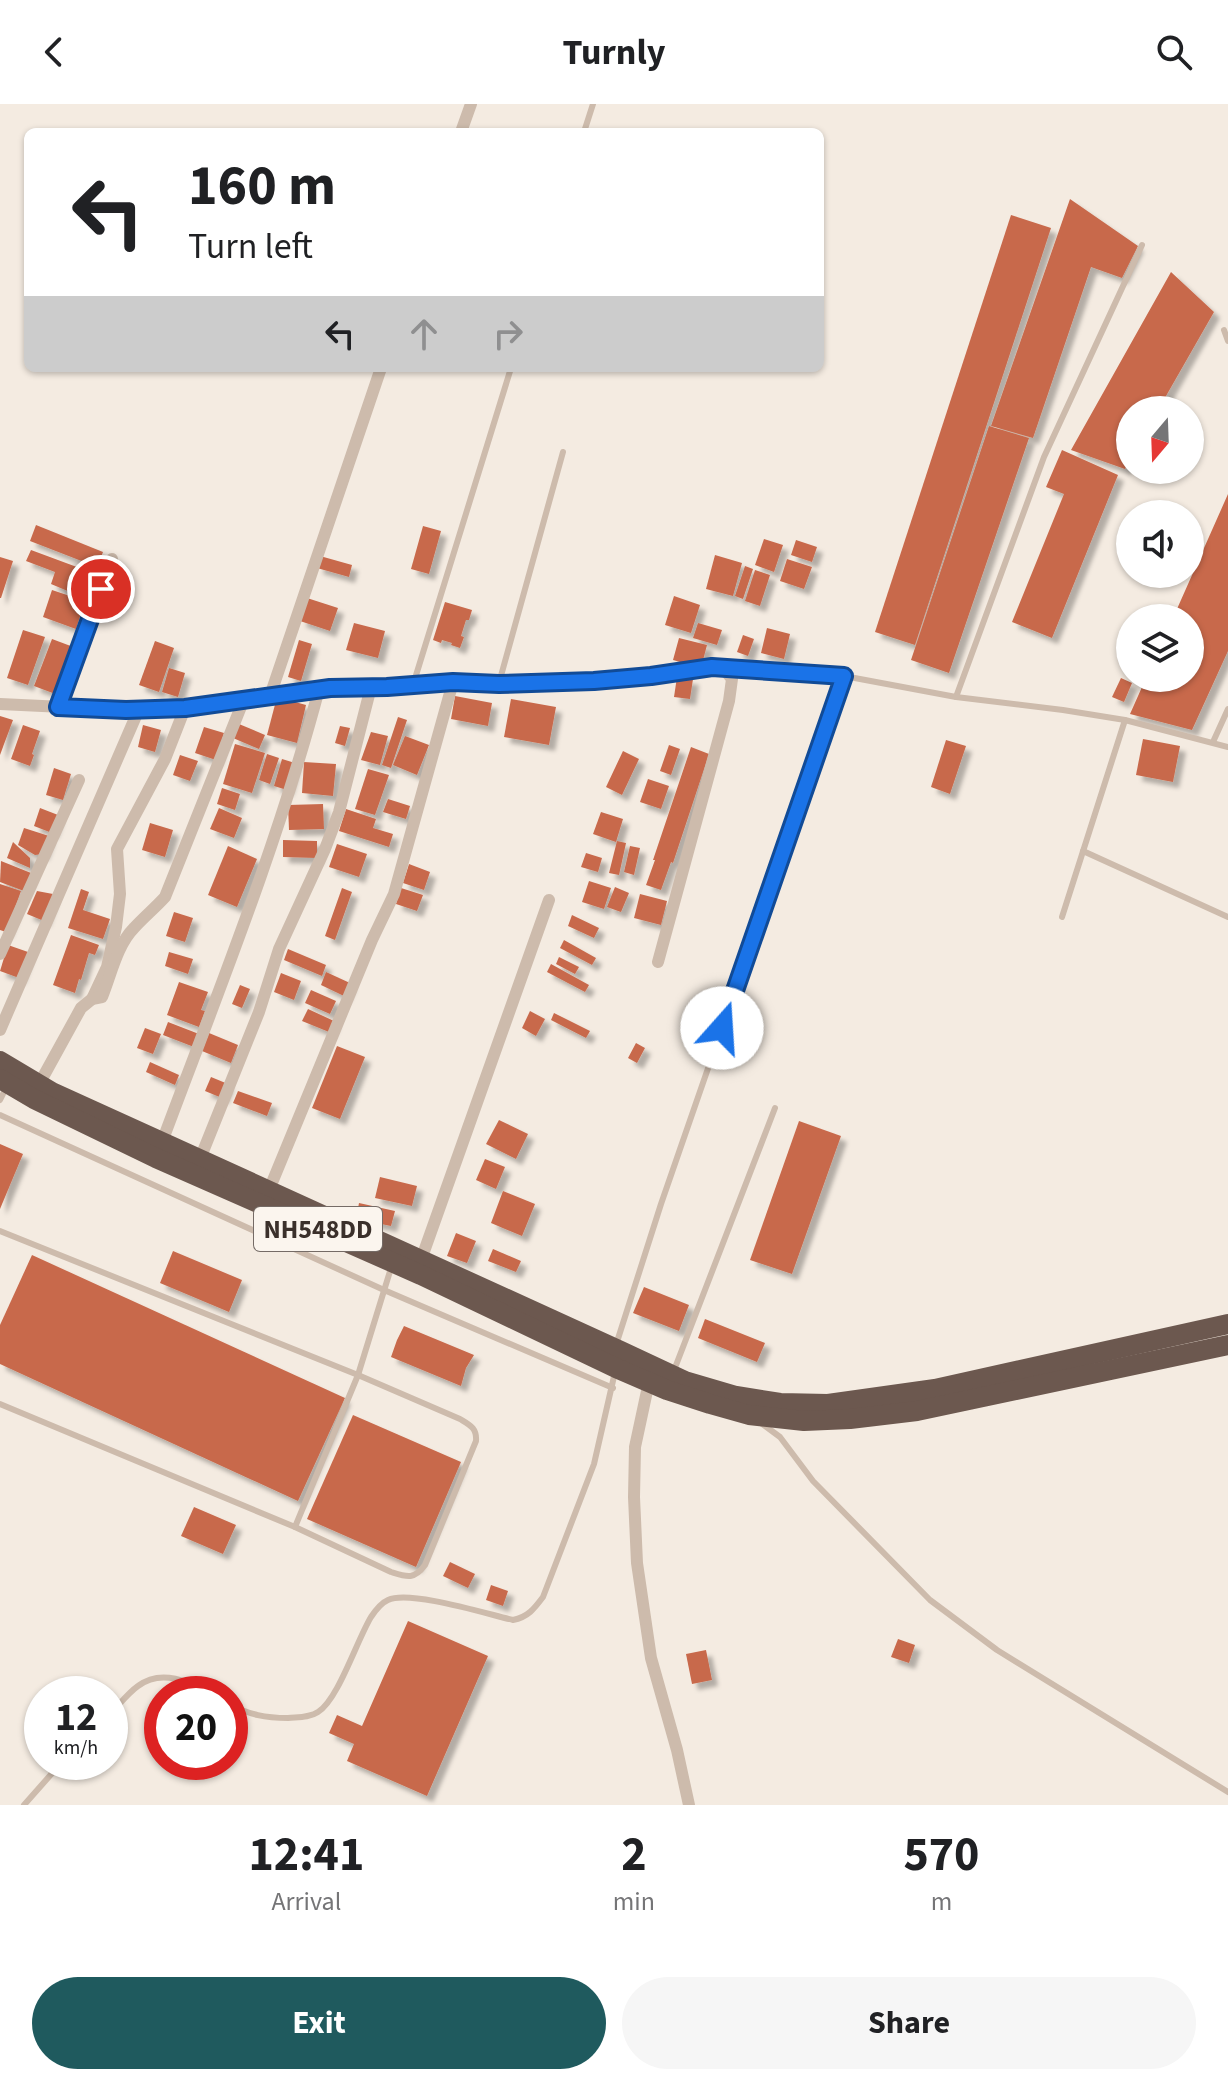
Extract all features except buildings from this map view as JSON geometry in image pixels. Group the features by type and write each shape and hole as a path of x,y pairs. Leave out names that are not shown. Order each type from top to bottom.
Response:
{"highway":[{"name":"NH548DD","path":"0,1061 36,1092 156,1158 393,1263 614,1368 660,1379 780,1403 828,1404 937,1397 1228,1345"},
{"name":"NH548DD","path":"3,1088 36,1092 162,1142 269,1190 421,1260 614,1368"},
{"name":"NH548DD","path":"660,1379 749,1415 804,1421 850,1419 917,1411 937,1397 1228,1324"}],"street":[{"path":"462,128 471,104"},
{"path":"270,696 380,372"},
{"path":"58,707 112,559"},
{"path":"0,704 185,708 319,689 453,682 594,681 723,668 732,679 729,701 658,962"},
{"path":"269,1190 372,940 391,902 453,682"},
{"path":"200,1159 259,1012 279,949 339,812 371,687"},
{"path":"162,1142 273,846 319,689"},
{"path":"92,999 102,997 133,929 165,897 244,699"},
{"path":"36,1092 72,1023 81,1008 92,999 107,967 120,894 117,849 165,759 185,708"},
{"path":"1,1026 139,709"},
{"path":"0,954 79,780"},
{"path":"421,1260 549,900"},
{"path":"660,1379 635,1447 637,1563 651,1658 689,1805"}],"lane":[{"path":"585,128 593,104"},
{"path":"956,697 1044,457 1142,245"},
{"path":"1224,330 1228,341"},
{"path":"413,685 510,372"},
{"path":"499,684 563,452"},
{"path":"723,668 844,676 956,697 1063,710 1125,720 1228,747"},
{"path":"248,1713 268,1718 302,1717 321,1711 333,1695 365,1627 387,1600 403,1597 419,1599 513,1620 524,1618 543,1597 594,1464 614,1368 661,1204 844,676"},
{"path":"1213,742 1228,709"},
{"path":"1062,917 1125,720"},
{"path":"1083,851 1228,917"},
{"path":"660,1379 775,1108"},
{"path":"0,1115 384,1290 614,1368"},
{"path":"0,1231 358,1375 460,1419 474,1428 477,1434 425,1565 419,1573 407,1577 0,1404"},
{"path":"295,1527 358,1375 393,1263"},
{"path":"749,1415 780,1437 813,1481 930,1600 997,1650 1228,1792"},
{"path":"128,1696 144,1683"},
{"path":"24,1805 46,1780"}],"route":[{"path":"101,589 58,707 126,710 185,708 330,688 453,682 594,681 712,667 844,676 722,1028"}]}
